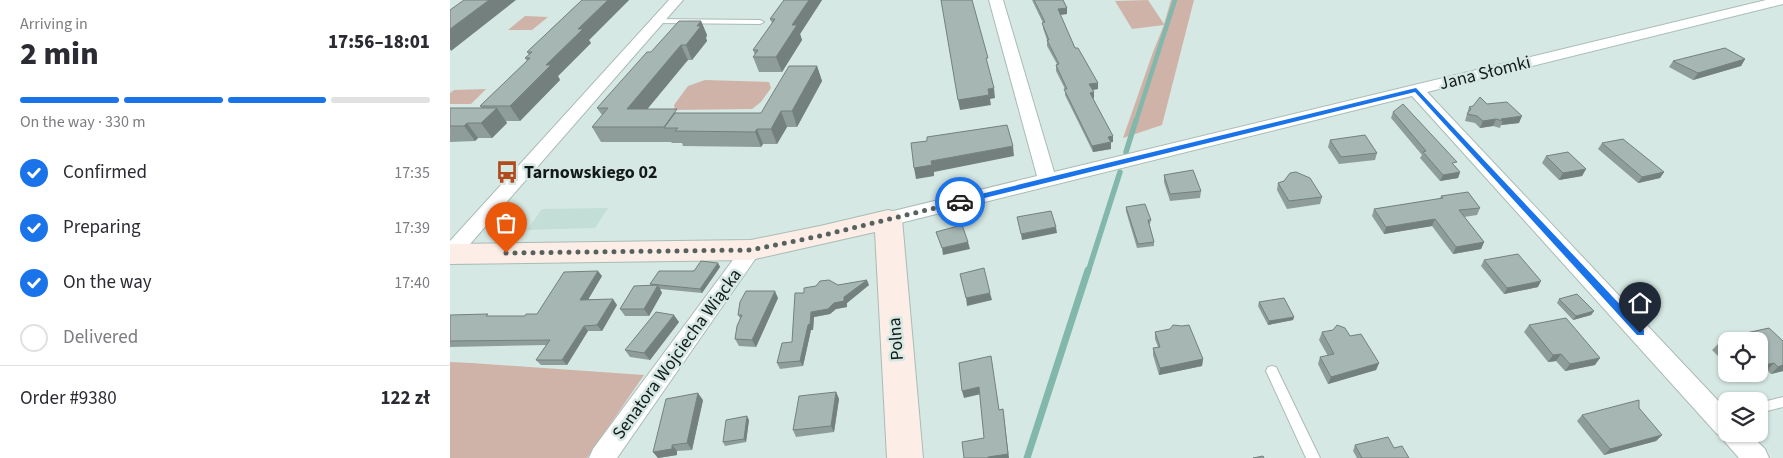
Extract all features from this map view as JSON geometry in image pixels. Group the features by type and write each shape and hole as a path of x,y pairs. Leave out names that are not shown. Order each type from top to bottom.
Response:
{"street":[{"path":"450,254 676,0"},
{"path":"996,0 1048,180"},
{"name":"Jana Słomki","path":"450,254 751,250 820,236 1783,0"},
{"path":"1416,90 1718,415"},
{"name":"Polna","path":"888,219 905,458"},
{"name":"Senatora Wojciecha Wiącka","path":"602,458 751,250"},
{"path":"1742,442 1756,458"}],"lane":[{"path":"657,21 760,22"},
{"path":"1272,371 1313,458"},
{"path":"1768,406 1783,402"}],"shaded area":[{"path":"1148,0 1164,24 1171,0 1194,0 1162,125 1123,138 1164,25 1132,29 1115,1"},
{"path":"525,16 548,17 532,30 508,30"},
{"path":"705,80 769,82 771,88 761,102 752,109 675,110 674,105 688,86"},
{"path":"486,89 471,104 450,104 450,93 454,90"},
{"path":"608,208 595,228 527,230 542,209"},
{"path":"450,362 644,375 587,458 450,458"}],"building":[{"path":"464,0 489,0 450,29 450,10"},
{"path":"582,0 608,0 578,29 583,29 546,65 551,65 510,106 480,106 530,58 525,58 532,52 527,52"},
{"path":"784,0 809,0 792,25 797,25 776,57 753,57 758,50 753,50 775,19 770,19"},
{"path":"941,0 972,0 994,88 988,89 989,95 958,100"},
{"path":"1034,0 1063,0 1067,8 1058,9 1075,48 1078,48 1098,83 1089,84 1094,92 1090,93 1113,136 1108,137 1111,142 1092,146 1064,89 1067,89 1056,65 1059,64 1047,40 1049,40 1042,23 1045,22"},
{"path":"679,21 701,21 697,26 701,26 686,45 681,45 627,109 677,109 664,127 592,127 608,108 597,108 647,52 651,52"},
{"path":"1725,48 1745,59 1698,73 1673,61"},
{"path":"789,66 817,66 792,111 781,111 771,129 757,129 755,132 675,131 678,128 664,128 675,113 761,113"},
{"path":"1480,97 1487,104 1507,102 1522,116 1501,119 1503,121 1496,119 1483,121 1477,116 1467,114 1471,109 1469,107 1473,106"},
{"path":"1403,104 1457,162 1452,163 1460,172 1443,175 1423,152 1426,151 1393,112"},
{"path":"450,108 497,108 481,123 450,126"},
{"path":"1007,125 1013,146 931,161 932,165 914,168 911,143 927,141 927,137"},
{"path":"1365,135 1377,153 1341,157 1330,140"},
{"path":"1623,139 1664,172 1642,177 1602,143"},
{"path":"1568,152 1586,169 1563,173 1546,156"},
{"path":"1193,170 1201,191 1170,194 1164,175"},
{"path":"1296,172 1310,178 1322,197 1289,201 1278,183 1284,181 1290,173"},
{"path":"1468,192 1480,208 1459,210 1484,242 1456,247 1435,219 1386,227 1374,209 1443,198 1441,196"},
{"path":"1145,204 1151,220 1148,220 1154,242 1138,244 1126,207"},
{"path":"1051,211 1056,227 1021,234 1017,217"},
{"path":"962,225 968,242 942,248 936,232"},
{"path":"1518,254 1541,281 1507,288 1484,260"},
{"path":"701,261 718,263 700,289 650,284 659,271 694,271"},
{"path":"984,268 990,293 966,298 960,274"},
{"path":"598,271 580,300 613,299 597,325 584,326 562,360 536,360 550,340 450,341 450,315 488,314 486,316 525,316 526,314 537,314 564,272"},
{"path":"829,280 838,285 867,280 844,297 844,301 834,303 828,309 811,312 810,324 808,325 800,361 777,363 782,343 792,342 795,293 804,293 804,288 816,286 820,281"},
{"path":"658,285 644,309 620,309 634,286"},
{"path":"746,291 775,291 752,340 735,339 737,326 742,315 738,315 740,302"},
{"path":"1577,294 1594,311 1576,316 1559,299"},
{"path":"1284,298 1294,317 1269,321 1259,302"},
{"path":"656,312 674,315 644,353 625,350"},
{"path":"1566,318 1600,358 1570,364 1561,354 1553,355 1529,325"},
{"path":"1173,325 1189,325 1203,359 1160,368 1153,348 1160,347 1155,332 1170,329"},
{"path":"1337,325 1345,328 1350,336 1361,334 1379,363 1331,377 1320,357 1334,354 1322,332 1333,330"},
{"path":"1769,328 1783,341 1783,365 1778,367 1774,363 1768,364 1768,332 1751,332"},
{"path":"991,356 999,410 1003,409 1008,454 988,458 964,458 962,442 984,438 979,387 962,391 959,363"},
{"path":"836,392 831,426 793,430 799,396"},
{"path":"698,393 687,443 672,445 672,449 653,452 666,399"},
{"path":"1639,400 1639,408 1662,435 1610,449 1582,415"},
{"path":"747,416 744,439 723,442 726,420"},
{"path":"1388,437 1394,448 1402,446 1409,458 1362,458 1355,445"}],"waterway":[{"path":"1136,121 1175,0"},
{"path":"1126,152 1136,120"},
{"path":"1088,272 1120,172"},
{"path":"1027,458 1088,270"}],"way so far":[{"path":"506,253 751,250 820,236 960,202"}],"place":[{"name":"Tarnowskiego 02","path":"507,172"}],"route":[{"path":"960,202 1416,90 1640,333"}]}
